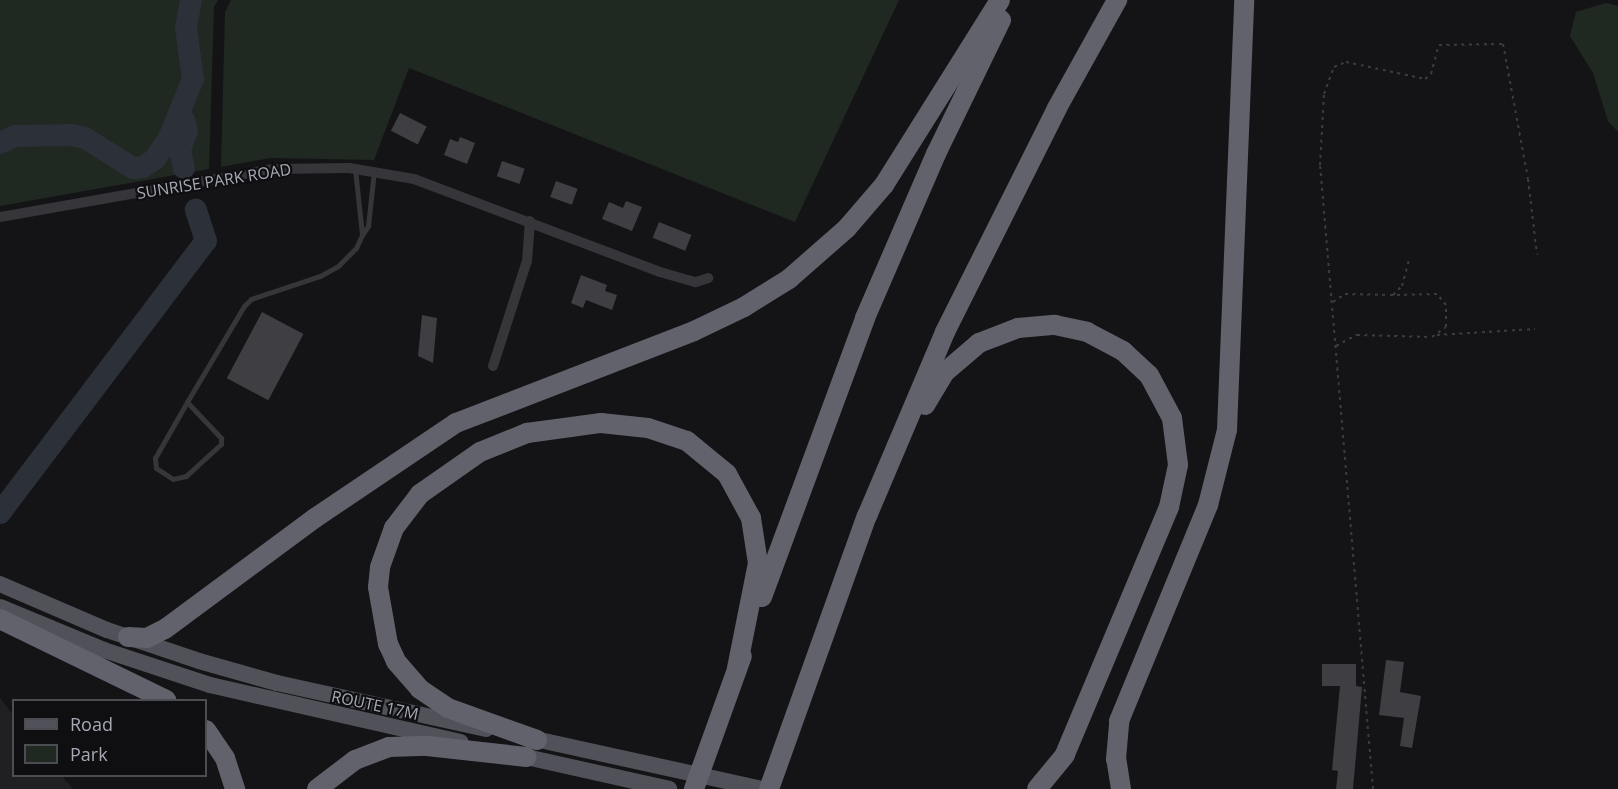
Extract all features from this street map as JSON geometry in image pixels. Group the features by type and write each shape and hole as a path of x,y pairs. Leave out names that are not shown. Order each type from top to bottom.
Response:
{"highway":[{"path":"128,637 147,638 164,630 315,518 456,423 694,331 744,307 789,279 847,228 884,185 1000,0"},
{"path":"694,789 865,318 936,154 1011,0"},
{"path":"769,789 874,500 945,332 995,226 1118,0"},
{"path":"1121,789 1116,759 1119,721 1208,505 1227,430 1244,0"},
{"path":"874,500 944,373 979,343 998,334 1054,325 1093,334 1132,358 1162,396 1176,440 1175,489 1070,744 1054,771 1037,789"},
{"path":"537,740 448,708 420,689 396,661 378,606 380,567 394,528 406,509 457,465 519,436 576,424 648,428 687,441 727,474 751,518 758,563 737,668"},
{"path":"0,619 164,699"},
{"path":"207,732 225,759 235,789"},
{"path":"317,789 355,760 389,747 427,746 526,757"}],"main road":[{"name":"ROUTE 17M","path":"0,584 128,637 277,683 762,789"},
{"name":"ROUTE 17M","path":"0,607 104,650 210,685 664,788"}],"street":[{"name":"SUNRISE PARK ROAD","path":"0,217 273,169 355,169 374,171 447,189 660,272 696,282 708,278"},
{"path":"493,366 527,261 530,221"}],"lane":[{"path":"355,169 362,235"},
{"path":"187,402 221,438 221,444 186,476 173,479 156,468 155,458 187,402 251,299 320,276 348,256 368,226 374,171"}],"path":[{"path":"1373,789 1320,153 1324,94 1331,72 1346,62 1425,79 1431,74 1439,45 1503,44 1528,179 1537,254"},
{"path":"1393,295 1402,286 1409,260"},
{"path":"1333,302 1345,294 1431,294 1443,298 1447,322 1437,335"},
{"path":"1336,346 1357,335 1437,335 1535,329"}],"shaded area":[{"path":"0,698 12,714 12,777 63,777 73,789 0,789"}],"green space":[{"path":"0,0 218,0 214,7 209,169 0,206"},
{"path":"231,0 899,0 795,222 409,68 374,160 270,158 221,167 225,12"},
{"path":"1606,3 1618,6 1618,132 1608,121 1593,73 1570,36 1576,12"}],"building":[{"path":"400,113 427,127 418,144 391,131"},
{"path":"460,137 475,143 467,164 444,155 450,139 458,142"},
{"path":"502,161 525,169 519,184 497,176"},
{"path":"556,181 578,189 572,205 550,197"},
{"path":"626,201 642,207 632,231 602,219 609,202 623,208"},
{"path":"659,222 691,235 685,251 653,238"},
{"path":"581,275 607,285 605,291 617,295 612,310 586,300 583,308 571,303"},
{"path":"262,312 303,334 268,400 227,378"},
{"path":"422,315 437,318 433,363 418,356"},
{"path":"1386,660 1404,662 1400,692 1421,696 1412,748 1400,746 1404,718 1379,715"},
{"path":"1322,664 1356,664 1356,686 1362,687 1353,789 1336,789 1338,771 1332,770 1340,686 1322,686"}],"waterway":[{"path":"0,143 15,136 72,135 85,138 133,168 143,167 155,159 169,138 193,79 186,28 191,0"},
{"path":"184,120 187,131 180,150 184,168"},
{"path":"0,513 206,241 196,210"}]}
